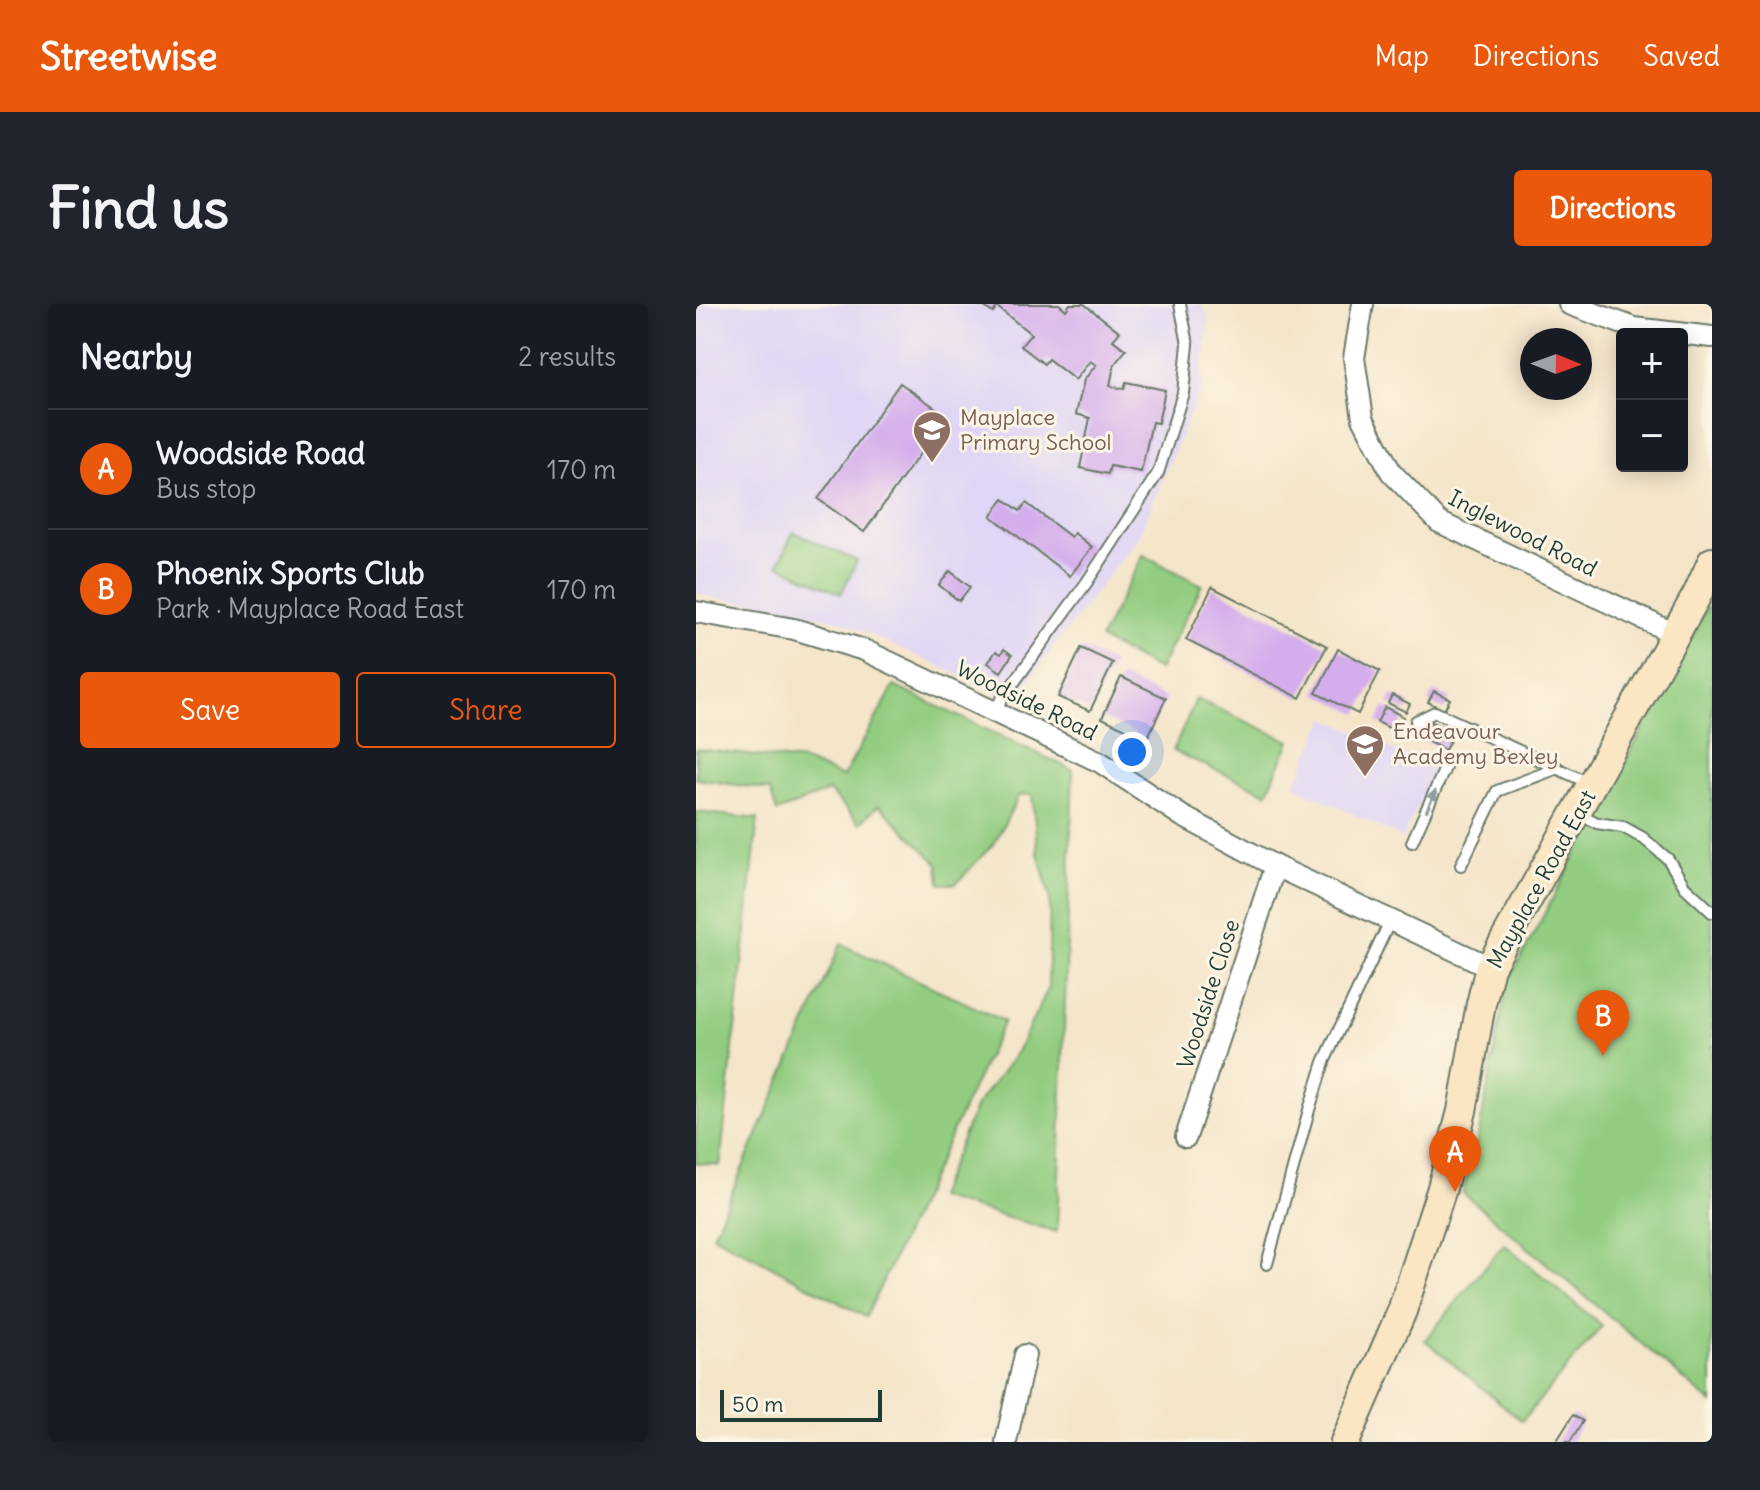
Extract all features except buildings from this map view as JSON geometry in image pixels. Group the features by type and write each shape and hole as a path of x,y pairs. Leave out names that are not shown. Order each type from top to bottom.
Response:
{"street":[{"name":"Inglewood Road","path":"1363,304 1354,358 1363,418 1391,472 1439,522 1675,634"},
{"path":"1569,304 1634,328 1712,337"},
{"name":"Mayplace Road East","path":"1345,1442 1402,1311 1442,1188 1462,1111 1490,967 1593,785 1712,562"},
{"name":"Woodside Road","path":"696,612 794,629 864,650 1100,762 1182,816 1275,866 1490,967"},
{"name":"Woodside Close","path":"1186,1137 1275,866"},
{"path":"1006,1442 1025,1355"}],"lane":[{"path":"994,710 1087,582 1158,473 1183,393 1188,344 1180,304"},
{"path":"1416,721 1435,712 1593,785"},
{"path":"1412,842 1449,759"},
{"path":"1461,865 1497,791 1558,768"},
{"path":"1577,813 1597,823 1623,827 1643,838 1668,859 1685,887 1712,912"},
{"path":"1267,1264 1324,1062 1390,921"}],"shaded area":[{"name":"Mayplace Primary School","path":"696,304 1201,304 1209,317 1200,391 1138,537 1013,700 838,620 696,594"},
{"name":"Endeavour Academy Bexley","path":"1326,718 1435,770 1403,838 1294,786"}],"green space":[{"path":"793,532 857,561 841,594 778,565"},
{"path":"1143,555 1202,585 1159,670 1100,639"},
{"path":"1712,599 1712,1403 1463,1193 1480,1128 1507,984"},
{"path":"894,686 1073,770 1057,1232 937,1197 976,1106 1017,1052 1048,989 1050,898 1038,853 1032,795 1019,795 995,842 956,884 940,884 938,864 879,805 860,823 829,791 777,812 770,790 696,779 696,749 804,761 843,777"},
{"path":"1196,699 1290,741 1267,793 1173,751"},
{"path":"696,812 758,819 720,1166 696,1163"},
{"path":"841,944 1004,1021 866,1317 713,1235"},
{"path":"1504,1244 1602,1326 1522,1421 1425,1340"}],"place":[{"name":"Mayplace Primary School","path":"932,464"},
{"name":"Endeavour Academy Bexley","path":"1365,778"},
{"name":"Phoenix Sports Club","path":"1603,1056"},
{"name":"Woodside Road","path":"1455,1192"}]}
